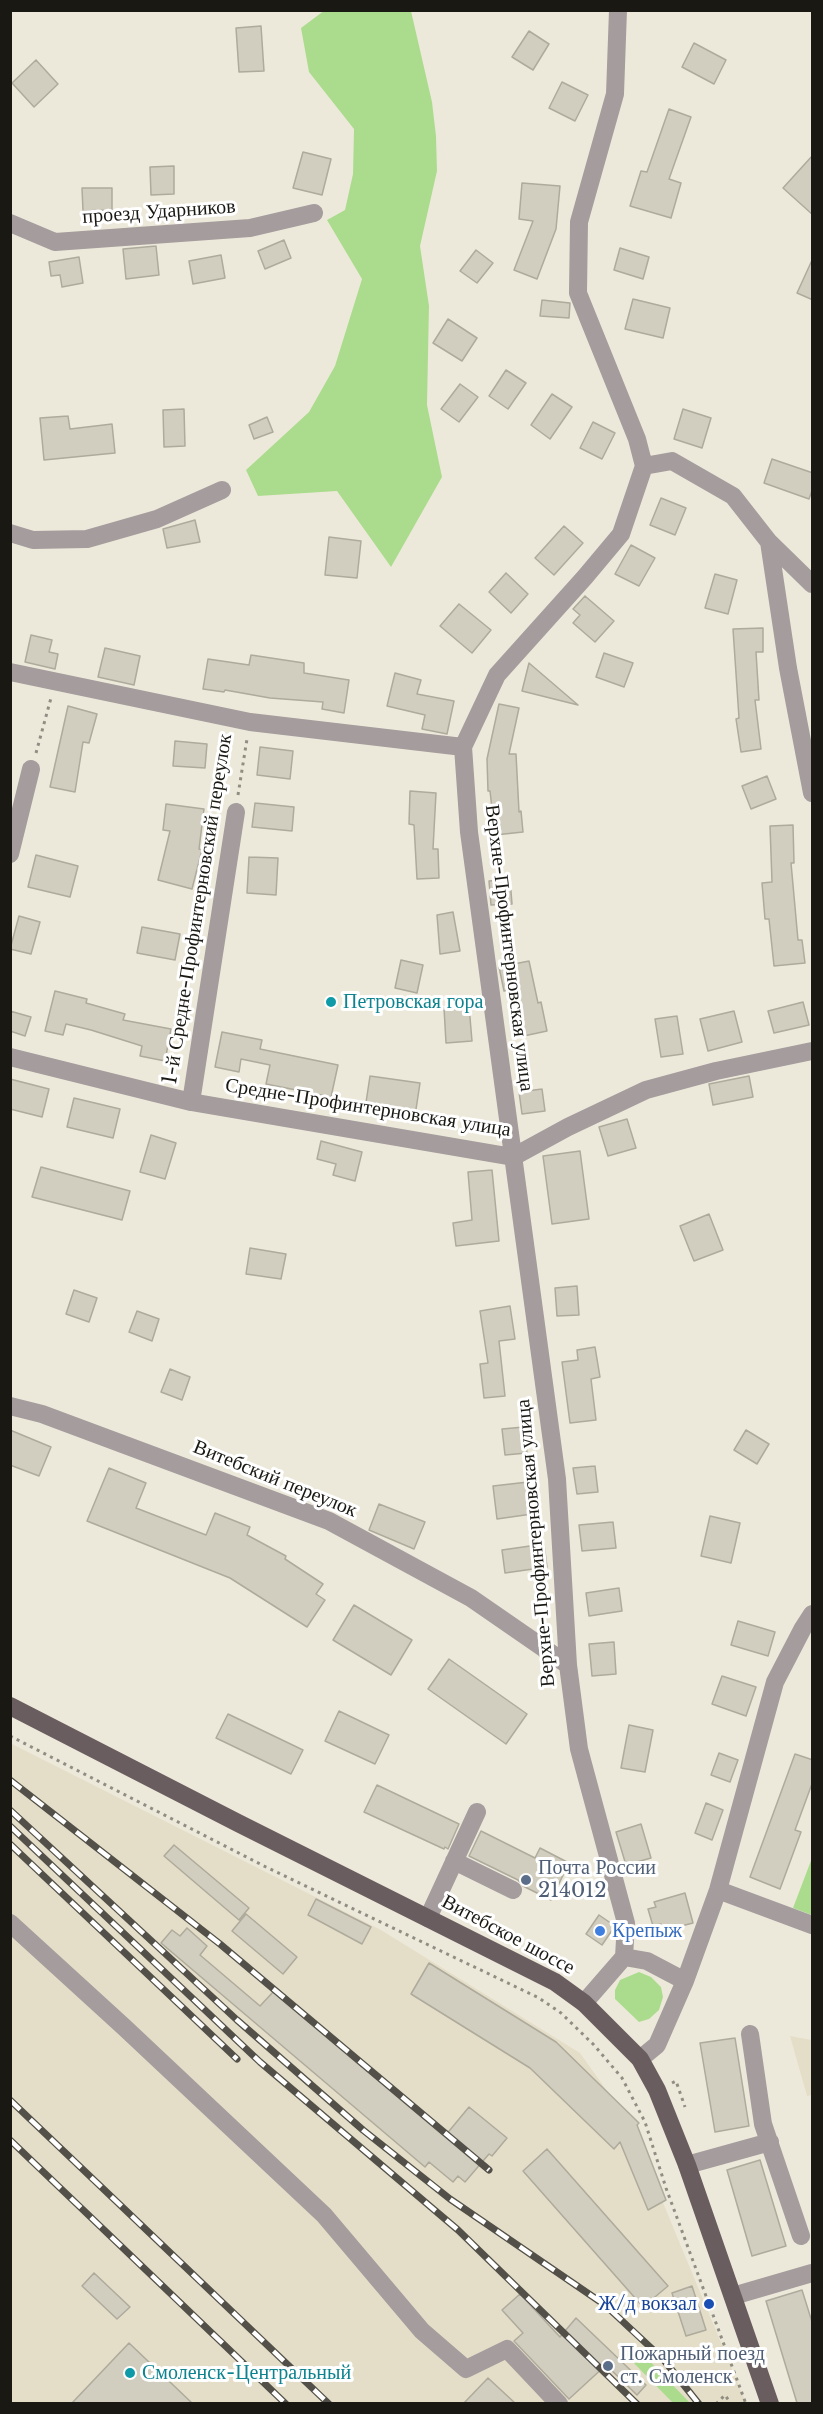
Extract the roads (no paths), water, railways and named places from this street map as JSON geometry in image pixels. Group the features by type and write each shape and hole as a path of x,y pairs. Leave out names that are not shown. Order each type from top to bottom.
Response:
{"main road":[{"name":"Витебское шоссе","path":"10,1706 555,1982 584,2003 640,2059 665,2106 770,2403"}],"street":[{"path":"618,10 615,94 579,222 578,293 638,439 644,466 672,461 733,496 769,542 813,584"},
{"name":"проезд Ударников","path":"10,223 55,242 250,228 314,213"},
{"name":"Верхне-Профинтерновская улица","path":"624,1957 626,1923 579,1749 568,1665 557,1479 469,832 463,747 497,675 585,578 621,534 644,466"},
{"path":"10,533 33,540 87,539 157,519 222,490"},
{"path":"769,542 788,668 813,793"},
{"path":"10,672 250,722 463,747"},
{"path":"10,854 31,769"},
{"name":"1-й Средне-Профинтерновский переулок","path":"191,1102 236,812"},
{"name":"Средне-Профинтерновская улица","path":"10,1058 191,1102 513,1157 568,1127 646,1090 716,1071 813,1051"},
{"name":"Витебский переулок","path":"10,1406 42,1414 329,1521 471,1599 568,1665"},
{"path":"640,2059 657,2045 685,1981 718,1890 775,1682 803,1628 813,1614"},
{"path":"428,1918 477,1812"},
{"path":"454,1861 513,1890"},
{"path":"718,1890 813,1925"},
{"path":"10,1923 124,2026 324,2215 422,2331 466,2369 507,2349 559,2403"},
{"path":"584,2003 624,1957 647,1961 685,1981"},
{"path":"750,2034 763,2124 801,2236"},
{"path":"687,2165 770,2142"},
{"path":"733,2296 813,2273"}],"railway":[{"path":"10,1780 220,1944 489,2170"},
{"path":"10,1810 237,2020 363,2130 450,2199 605,2305 663,2359 699,2404"},
{"path":"10,1826 260,2062 458,2230 637,2404"},
{"path":"10,1844 237,2059"},
{"path":"10,2100 329,2404"},
{"path":"10,2140 286,2404"}],"place":[{"name":"Петровская гора","path":"331,1002"},
{"name":"Почта России 214012","path":"526,1880"},
{"name":"Крепыж","path":"600,1931"},
{"name":"Ж/д вокзал","path":"709,2304"},
{"name":"Пожарный поезд ст. Смоленск","path":"608,2366"},
{"name":"Смоленск-Центральный","path":"130,2373"}]}
